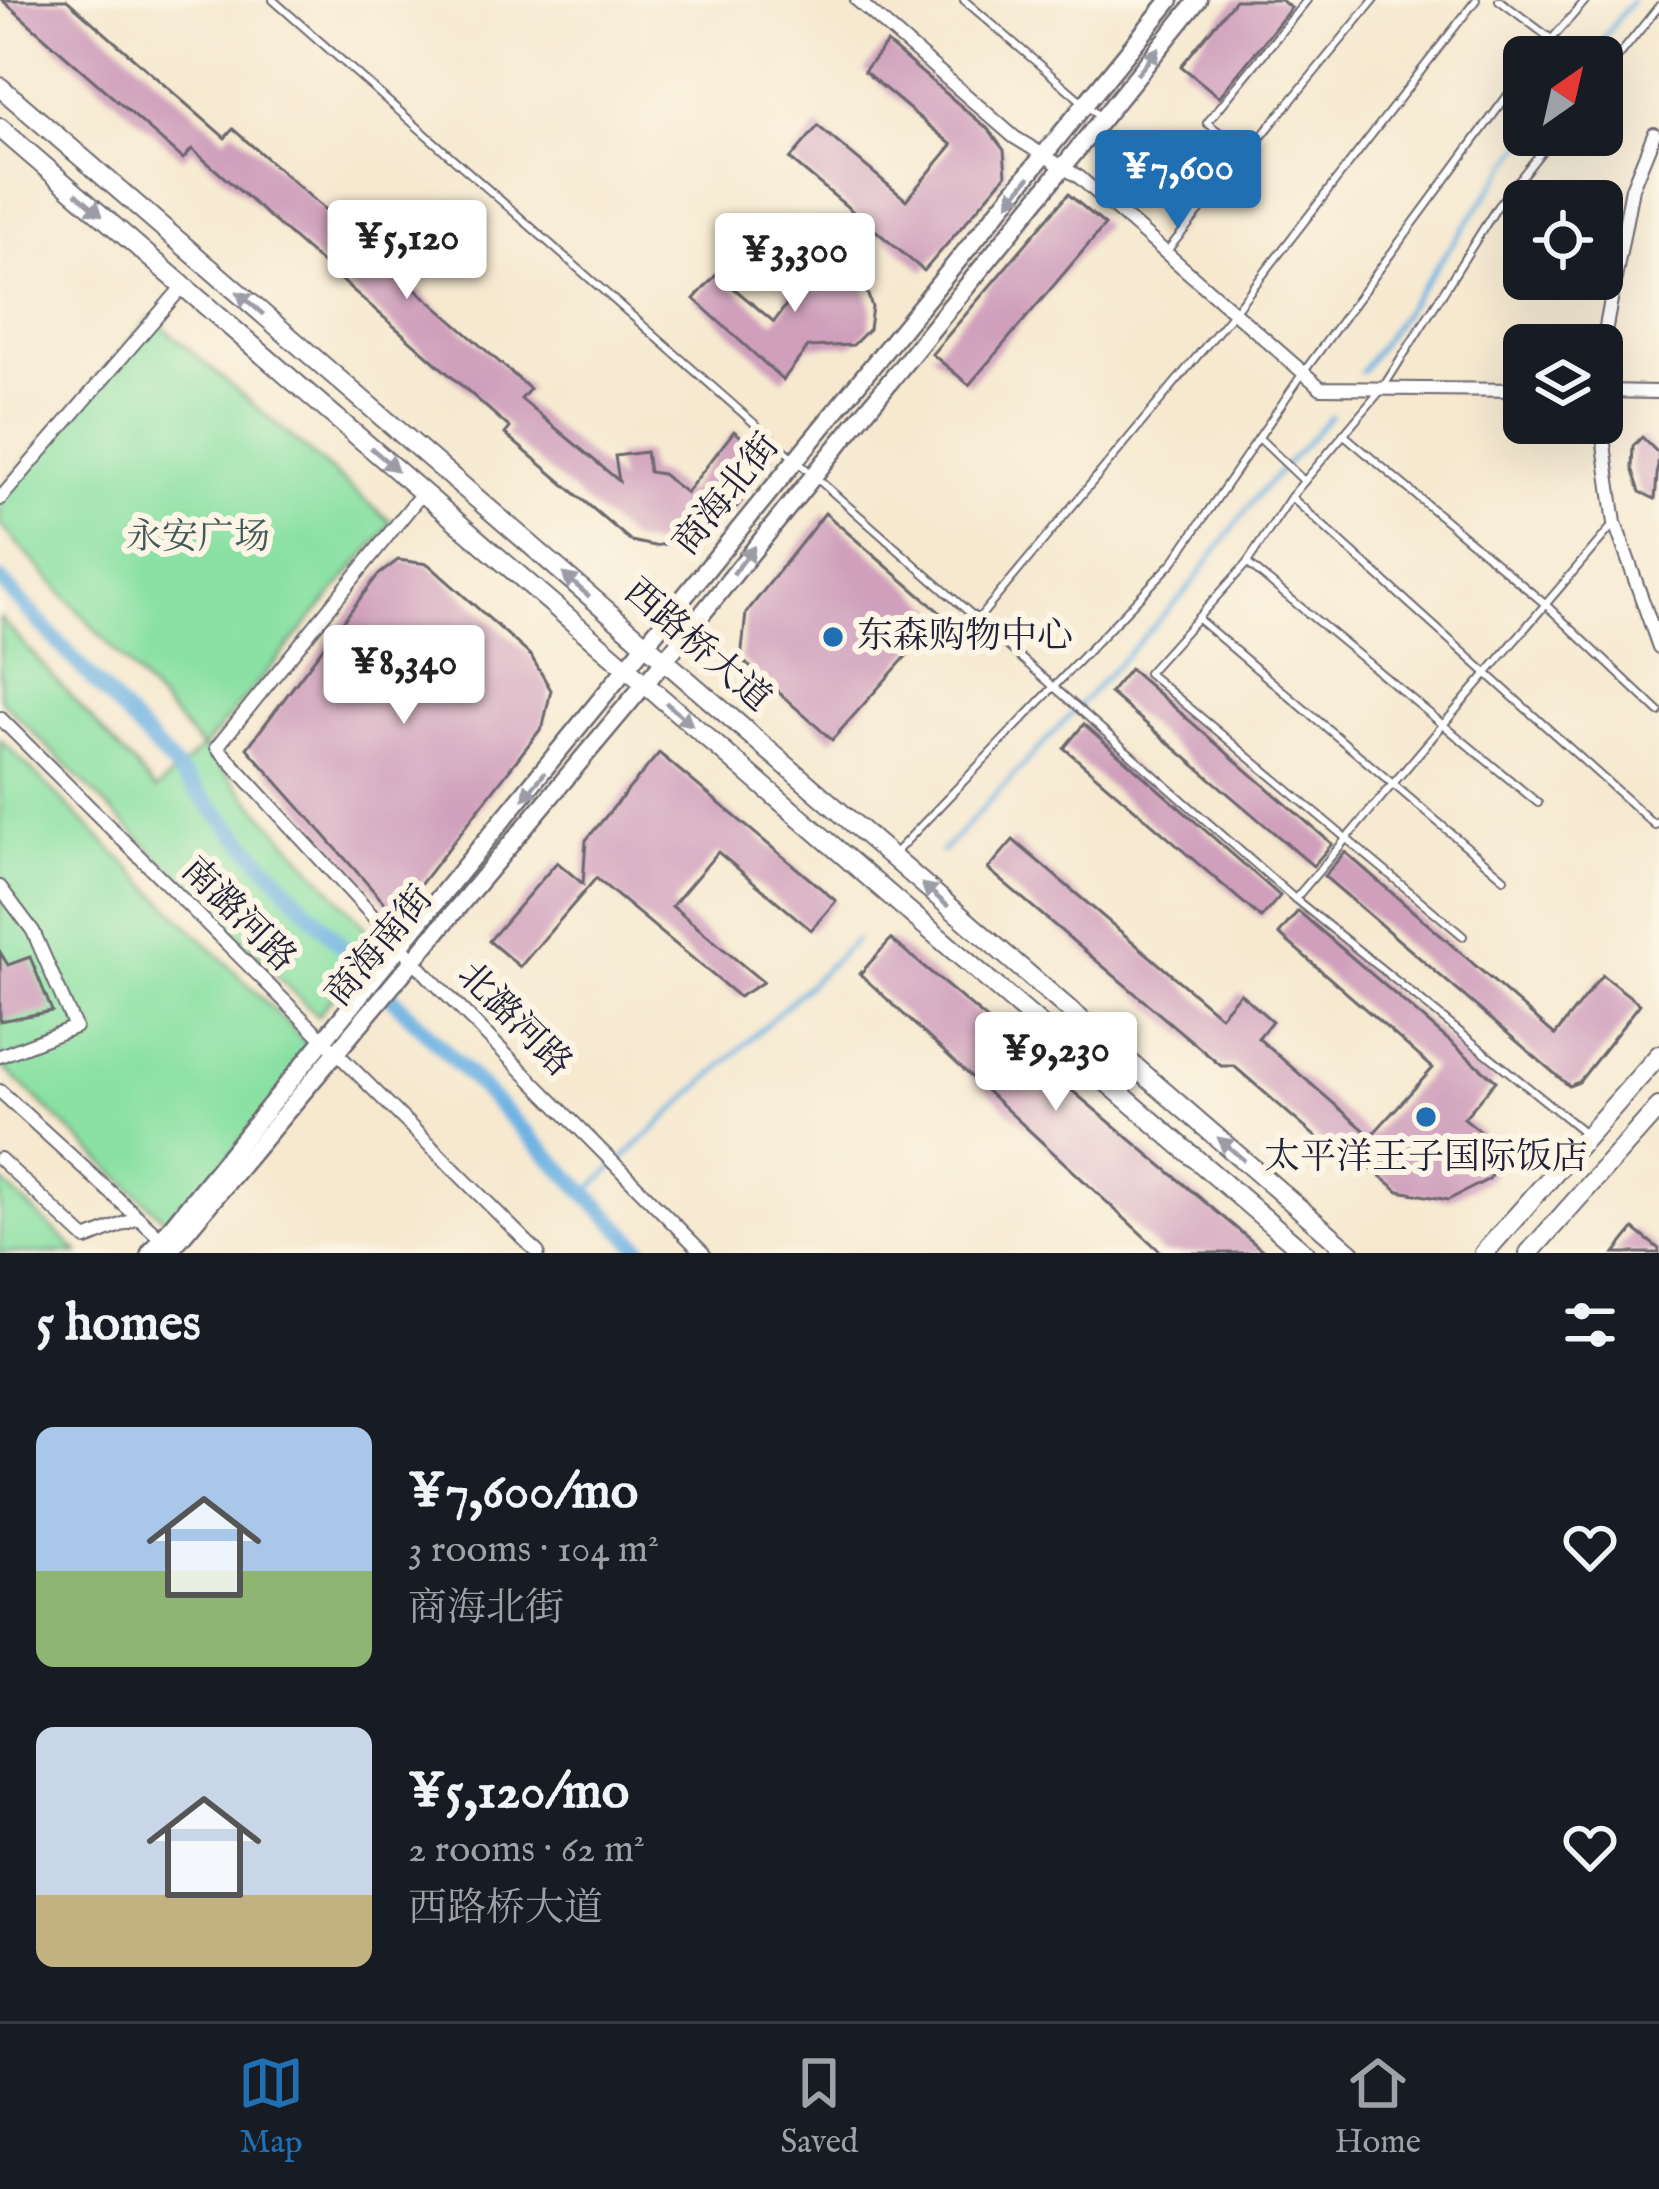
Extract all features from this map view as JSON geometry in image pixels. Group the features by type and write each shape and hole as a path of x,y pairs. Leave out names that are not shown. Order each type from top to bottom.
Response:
{"main road":[{"name":"商海北街","path":"1054,162 1085,104 1170,0"},
{"name":"商海北街","path":"405,957 647,646 807,464 1054,162 1102,118 1198,0"},
{"name":"西路桥大道","path":"0,87 1352,1253"},
{"name":"西路桥大道","path":"0,128 1305,1253"},
{"name":"商海北街","path":"644,684 807,464"},
{"name":"商海南街","path":"163,1249 359,1010 644,684"},
{"path":"1484,1253 1659,1055"},
{"path":"1529,1253 1659,1107"}],"street":[{"path":"857,0 1014,137 1054,162 1166,253 1321,388 1503,390"},
{"path":"1606,324 1632,188 1654,134"},
{"path":"0,499 183,286"},
{"path":"1623,391 1659,392"},
{"path":"1604,444 1615,523 1659,646"},
{"name":"北潞河路","path":"423,492 217,747 405,957 703,1253"},
{"name":"南潞河路","path":"0,718 538,1253"},
{"path":"0,887 33,931 76,1027 0,1056"},
{"path":"0,1091 138,1218 163,1249"},
{"path":"0,1159 86,1240 138,1218"}],"lane":[{"path":"273,0 807,464 1295,899 1589,1136"},
{"path":"1247,153 1208,122 1306,0"},
{"path":"1166,253 1373,0"},
{"path":"979,618 1234,312 1476,0"},
{"path":"1499,0 1547,36"},
{"path":"1552,36 1586,0"},
{"path":"969,2 1102,118"},
{"path":"1623,50 1659,6"},
{"path":"892,857 1174,561 1304,373 1503,102"},
{"path":"1462,936 1148,673 1247,563 1292,497 1382,389 1497,207 1538,156"},
{"path":"1343,434 1546,604 1659,712"},
{"path":"1259,438 1305,481"},
{"path":"1292,497 1655,825 1659,820"},
{"path":"1295,899 1615,523"},
{"path":"1247,563 1538,802"},
{"path":"1198,619 1395,781 1504,878"}],"green space":[{"name":"永安广场","path":"151,317 392,523 203,748 378,941 317,1016 0,699 0,618 156,790 202,748 0,524 0,492"},
{"path":"0,739 317,1053 171,1226 0,1064"},
{"path":"0,1180 79,1253 0,1253"}],"building":[{"path":"2,0 67,0 225,138 233,129 530,389 521,399 619,481 615,456 646,452 649,472 662,474 686,493 734,431 772,461 732,513 726,507 703,537 655,546 631,541 505,434 510,428 192,149 183,159"},
{"path":"1235,0 1281,0 1291,8 1219,97 1181,66"},
{"path":"887,43 988,129 1004,150 1006,175 924,271 790,159 818,126 906,200 952,145 864,71"},
{"path":"1068,194 1105,225 969,385 932,354"},
{"path":"832,260 852,270 866,289 872,307 869,329 853,345 808,347 783,380 694,299 717,274 774,322 786,305 787,285 804,267"},
{"path":"1642,437 1659,454 1655,499 1640,492 1632,468 1633,446"},
{"name":"东森购物中心","path":"825,513 943,615 832,740 741,659 746,613"},
{"path":"398,560 428,564 531,656 551,690 543,726 407,902 388,907 247,748 377,576"},
{"path":"1130,669 1332,844 1313,866 1110,693"},
{"path":"1084,724 1280,896 1261,918 1064,748"},
{"path":"659,753 836,901 811,930 718,852 672,906 763,982 739,997 596,878 520,967 489,941 557,862 583,884 586,840"},
{"path":"1013,840 1220,1016 1240,993 1272,1021 1258,1038 1371,1136 1433,1068 1279,934 1298,911 1496,1081 1464,1118 1506,1152 1489,1179 1448,1200 1399,1191 1340,1144 1333,1152 1234,1066 1221,1066 988,869"},
{"path":"1345,852 1555,1035 1602,975 1640,1004 1579,1082 1569,1086 1324,876"},
{"path":"891,939 1266,1253 1162,1253 860,974"},
{"path":"0,952 8,965 30,957 52,1011 0,1021"},
{"path":"1634,1229 1659,1249 1659,1253 1615,1253"}],"waterway":[{"path":"1605,36 1632,0"},
{"path":"1361,372 1515,156"},
{"path":"942,852 1188,589 1256,497 1331,416"},
{"path":"0,580 344,949 645,1253"},
{"path":"586,1193 856,940"}],"place":[{"name":"东森购物中心","path":"833,637"},
{"name":"太平洋王子国际饭店","path":"1426,1117"}]}
